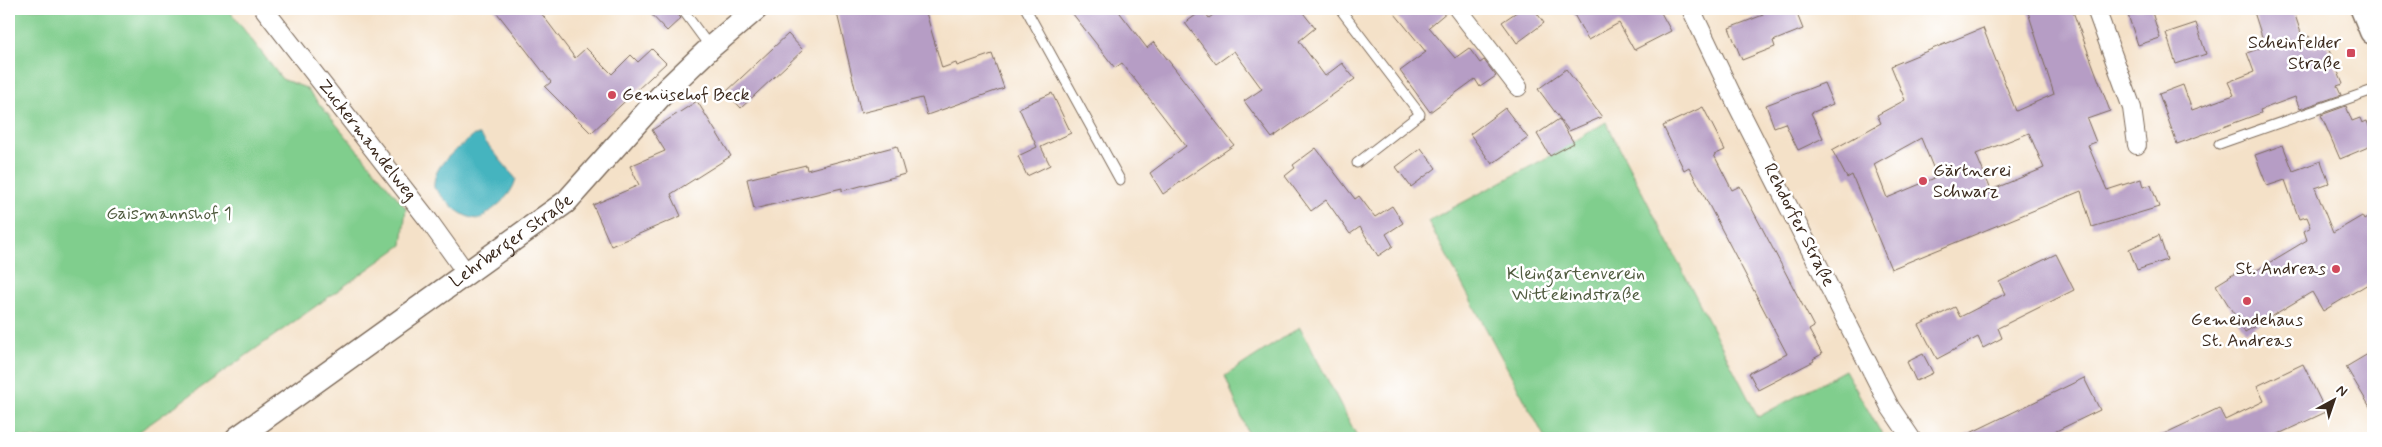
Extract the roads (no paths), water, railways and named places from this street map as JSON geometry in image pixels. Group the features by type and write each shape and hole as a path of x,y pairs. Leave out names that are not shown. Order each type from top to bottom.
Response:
{"main road":[{"path":"2364,9 2373,31"}],"street":[{"name":"Zuckermandelweg","path":"264,9 429,221 467,274"},
{"name":"Lehrberger Straße","path":"237,438 545,218 575,194 667,89 710,47 756,9"},
{"path":"1458,9 1518,87"},
{"name":"Rehdorfer Straße","path":"1691,9 1731,93 1890,407 1911,438"},
{"path":"2096,9 2132,108 2137,145"}],"lane":[{"path":"682,9 710,47"},
{"path":"1026,9 1120,180"},
{"path":"1340,9 1420,114 1357,163"},
{"path":"2218,144 2373,90"}],"water":[{"path":"474,135 480,135 516,179 514,186 506,197 480,219 460,213 434,188 434,179 441,165 453,152"}],"place":[{"name":"Scheinfelder Straße","path":"2351,53"},
{"name":"Gemüsehof Beck","path":"612,95"},
{"name":"Gärtnerei Schwarz","path":"1923,181"},
{"name":"St. Andreas","path":"2336,269"},
{"name":"Gemeindehaus St. Andreas","path":"2247,301"}],"park label":[{"name":"Gaismannshof 1","path":"169,214"},
{"name":"Kleingartenverein Wittekindstraße","path":"1576,284"}]}
